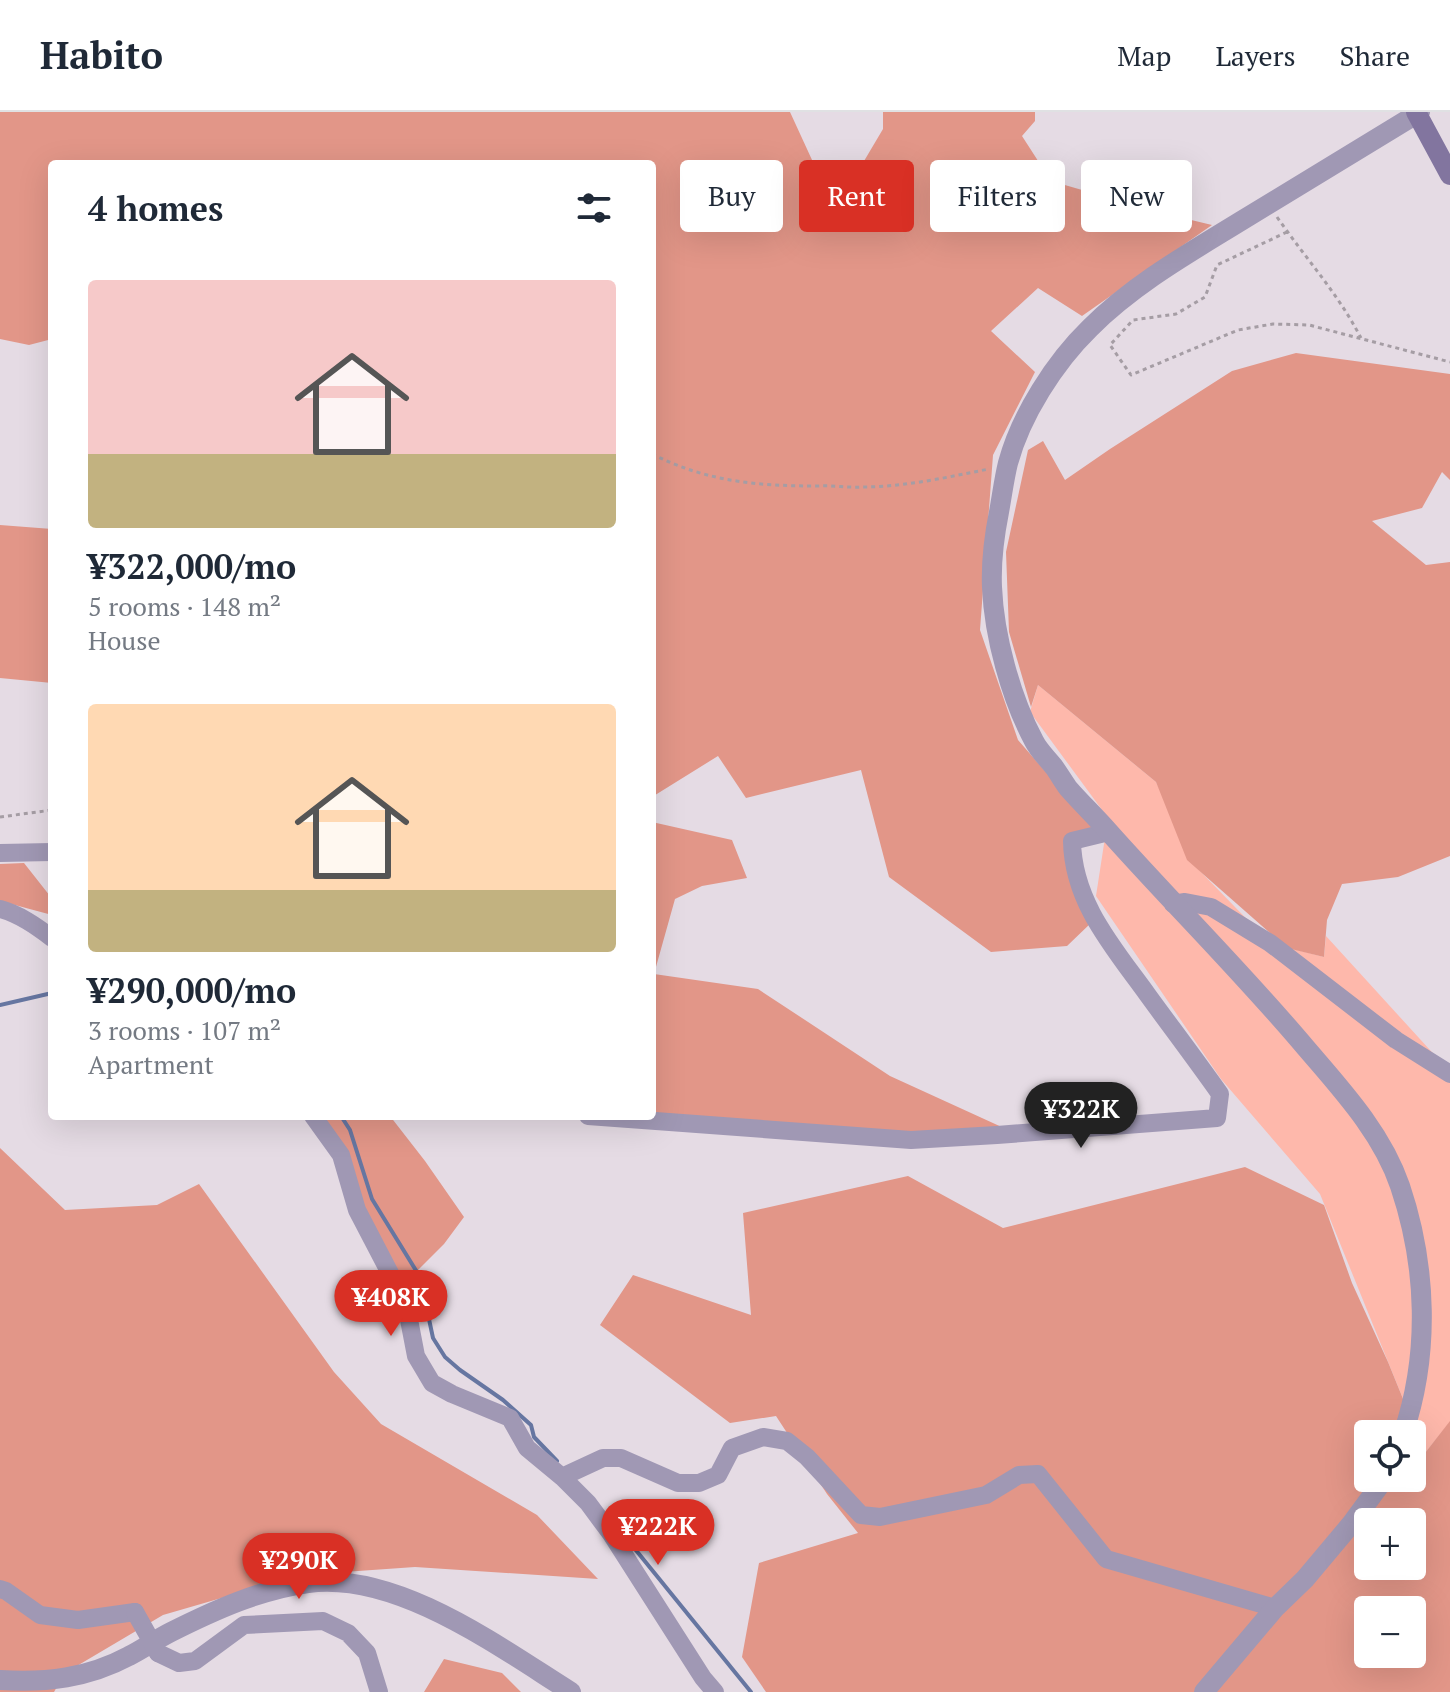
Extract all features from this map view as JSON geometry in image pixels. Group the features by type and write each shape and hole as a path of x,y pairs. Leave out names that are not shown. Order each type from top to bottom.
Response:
{"main road":[{"path":"1418,113 1450,175"}],"street":[{"path":"1406,1420 1417,1377 1422,1301 1418,1260 1400,1186 1380,1146 1341,1087 1042,755 1025,722 1009,679 992,587 994,540 1008,465 1016,440 1041,391 1089,328 1131,292 1418,113"},
{"path":"642,1120 911,1140 1217,1118 1220,1094 1097,924 1080,888 1072,856 1072,841 1109,832"},
{"path":"0,853 48,852"},
{"path":"1173,904 1185,902 1211,907 1270,943 1383,1030 1450,1074"},
{"path":"0,909 34,924 48,935"},
{"path":"316,1120 341,1155 357,1210 406,1304 416,1356 432,1383 510,1418 527,1448 568,1474 715,1692"},
{"path":"568,1474 603,1458 621,1458 678,1483 699,1483 718,1475 732,1448 763,1437 787,1441 807,1457 861,1515 880,1517 986,1495 1019,1475 1038,1474 1106,1559 1275,1608"},
{"path":"1204,1692 1275,1608 1305,1579 1375,1492"},
{"path":"0,1680 49,1681 85,1674 128,1657 161,1637 238,1601 326,1582 386,1591 441,1613 571,1692"},
{"path":"0,1589 40,1615 78,1620 135,1612 158,1653 179,1663 195,1661 244,1625 323,1621 348,1633 367,1653 379,1692"}],"path":[{"path":"1268,204 1323,277 1361,338"},
{"path":"1287,232 1217,265 1205,297 1176,314 1133,320 1110,345 1131,375 1238,330 1273,324 1309,325 1450,362"},
{"path":"656,456 692,471 730,481 796,486 905,484 1008,465"},
{"path":"0,817 48,811"}],"shaded area":[{"path":"0,112 790,112 812,160 799,160 799,232 914,232 914,160 865,160 883,129 883,112 1035,112 1035,121 1022,136 1037,160 930,160 930,232 1065,232 1065,185 1081,190 1081,232 1192,232 1192,220 1212,225 1082,316 1038,288 991,331 1035,372 993,455 980,630 1018,740 1100,834 1072,841 1092,922 1067,946 991,952 889,877 861,770 746,798 718,756 656,795 656,160 48,160 48,340 29,345 0,339"},
{"path":"1296,353 1450,374 1450,480 1442,472 1422,508 1372,521 1426,565 1450,562 1450,856 1398,877 1342,884 1327,920 1324,957 1287,948 1187,860 1156,782 1038,685 1031,707 1009,632 1006,552 1028,450 1043,441 1065,480 1232,371"},
{"path":"0,525 48,529 48,683 0,678"},
{"path":"1038,685 1156,782 1198,869 1270,943 1324,957 1326,936 1450,1072 1450,1422 1426,1452 1426,1420 1412,1420 1320,1194 1221,1079 1096,896 1108,818 1030,712"},
{"path":"656,823 732,840 747,878 702,886 675,899 656,967"},
{"path":"24,863 48,893 48,914 0,901 0,864"},
{"path":"656,974 758,989 890,1076 1017,1134 877,1137 656,1116"},
{"path":"325,1120 393,1120 464,1217 444,1244 404,1284 365,1226"},
{"path":"0,1148 65,1210 157,1205 199,1184 334,1372 381,1424 537,1515 598,1579 415,1567 301,1575 163,1615 65,1673 54,1692 0,1692"},
{"path":"1245,1167 1324,1205 1352,1283 1412,1420 1354,1420 1354,1492 1426,1492 1426,1452 1450,1421 1450,1692 766,1692 742,1657 759,1563 858,1533 827,1494 776,1416 730,1423 600,1325 633,1275 751,1315 743,1213 908,1176 1003,1228"},
{"path":"444,1659 502,1673 521,1692 424,1692"}],"waterway":[{"path":"0,1005 48,994"},
{"path":"344,1120 350,1130 372,1199 420,1277 433,1338 445,1357 531,1425 534,1437 557,1461"},
{"path":"609,1517 751,1692"}]}
